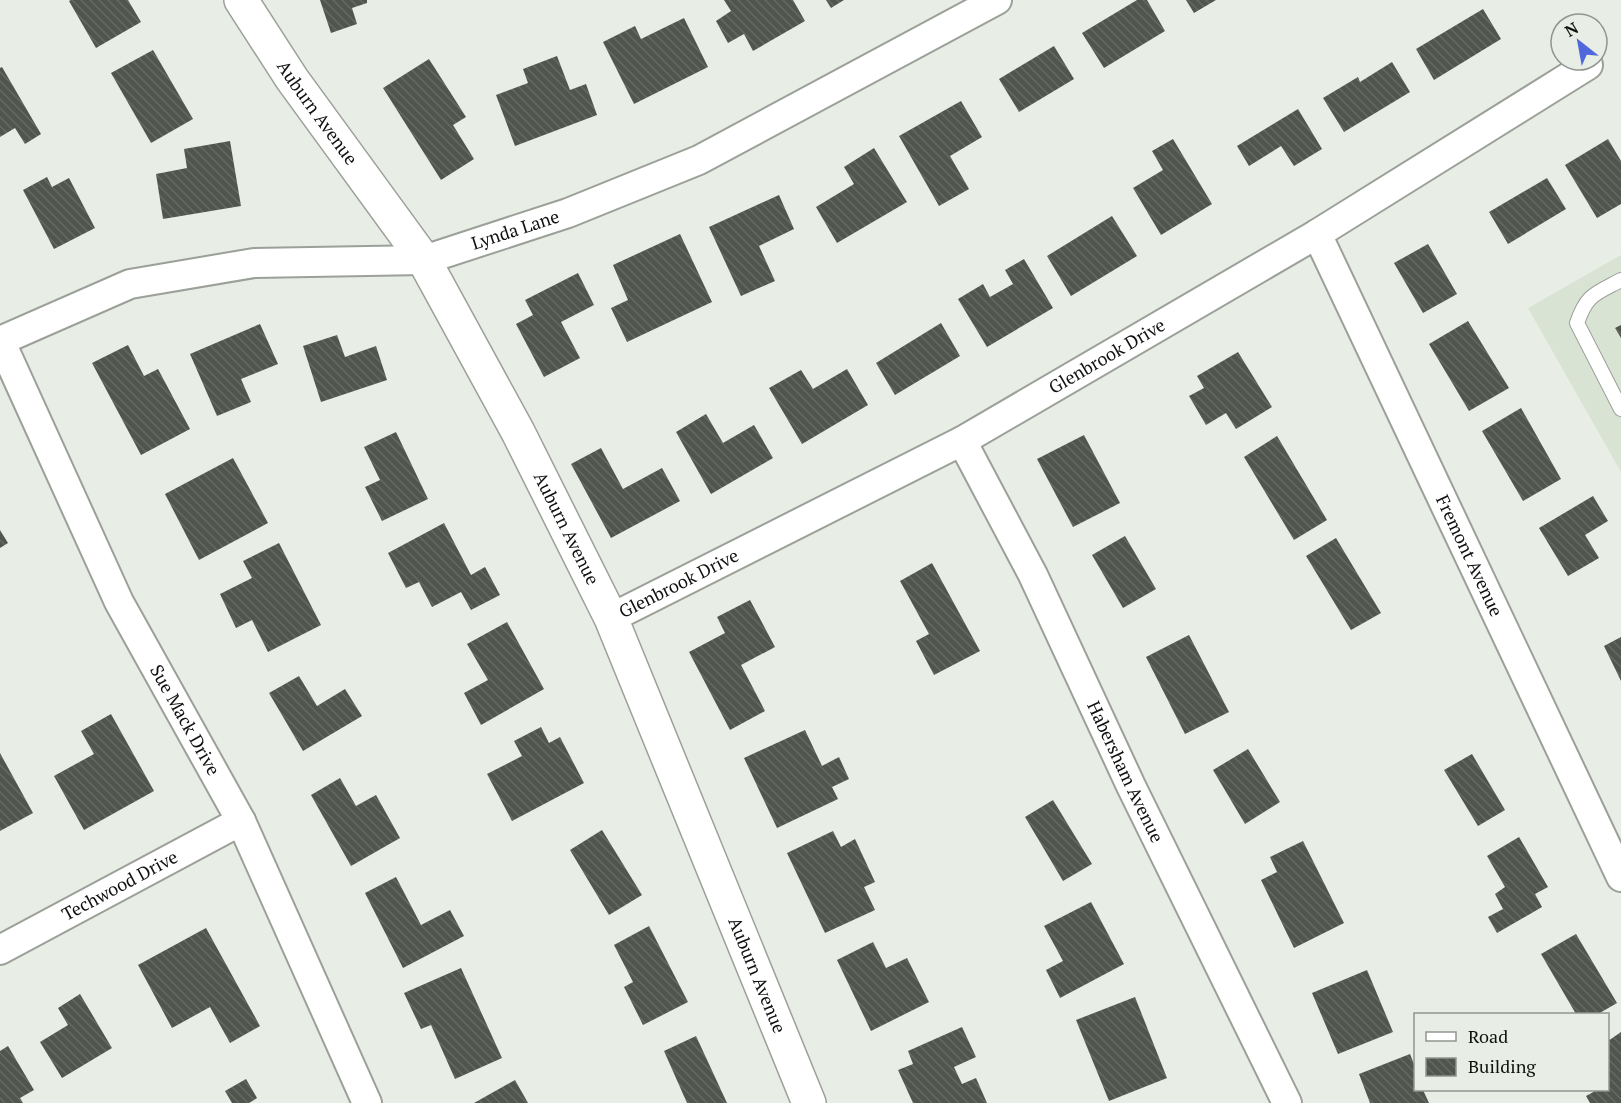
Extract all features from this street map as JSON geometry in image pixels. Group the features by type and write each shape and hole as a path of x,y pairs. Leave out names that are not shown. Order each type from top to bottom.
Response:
{"street":[{"name":"Auburn Avenue","path":"241,0 292,79 424,260 518,432 611,618 809,1103"},
{"name":"Lynda Lane","path":"0,341 130,284 254,263 424,260 568,213 699,160 997,0"},
{"name":"Glenbrook Drive","path":"611,618 962,441 1317,234 1577,72"},
{"name":"Fremont Avenue","path":"1317,234 1621,877"},
{"name":"Sue Mack Drive","path":"0,341 119,602 241,821 367,1103"},
{"name":"Habersham Avenue","path":"962,441 1034,575 1131,786 1287,1103"},
{"name":"Techwood Drive","path":"0,950 241,821"}],"lane":[{"path":"1621,280 1591,296 1582,309 1577,323 1621,409"}],"shaded area":[{"path":"1621,255 1621,472 1528,308"}],"building":[{"path":"128,0 141,22 96,48 69,1"},
{"path":"320,0 367,0 367,3 352,8 357,24 331,33"},
{"path":"724,0 793,0 805,21 753,51 744,34 728,43 716,21 731,11"},
{"path":"826,0 844,0 831,8"},
{"path":"1137,0 1147,0 1165,31 1104,68 1082,33"},
{"path":"1186,0 1216,0 1194,13"},
{"path":"1483,9 1501,39 1434,80 1416,49"},
{"path":"684,18 708,67 634,104 603,42 635,26 641,39"},
{"path":"1054,46 1074,79 1019,112 999,79"},
{"path":"153,50 193,119 151,143 111,73"},
{"path":"557,56 570,90 586,84 597,115 515,146 496,95 528,83 523,69"},
{"path":"429,59 466,117 453,125 474,159 441,180 383,88"},
{"path":"1392,62 1410,92 1344,132 1323,98 1358,77 1360,82"},
{"path":"2,67 41,134 25,144 15,128 0,137 0,68"},
{"path":"961,101 982,137 950,156 969,189 939,206 899,136"},
{"path":"1298,109 1322,149 1294,166 1281,146 1249,166 1237,146"},
{"path":"1173,139 1212,204 1161,235 1133,188 1163,170 1152,151"},
{"path":"1608,139 1621,161 1621,204 1597,218 1565,165"},
{"path":"230,141 241,206 163,219 156,174 187,168 184,149"},
{"path":"874,148 907,202 837,243 816,207 854,184 844,167"},
{"path":"47,177 52,187 69,178 95,228 54,249 23,190"},
{"path":"1547,178 1566,209 1508,244 1489,212"},
{"path":"779,195 794,229 759,246 775,281 741,296 709,227"},
{"path":"1112,216 1137,256 1071,296 1047,256"},
{"path":"680,234 712,302 627,342 611,308 628,300 613,265"},
{"path":"1428,244 1457,294 1423,313 1394,263"},
{"path":"1024,259 1053,308 987,347 958,299 983,284 990,297 1013,284 1005,270"},
{"path":"578,273 594,305 561,322 580,358 544,377 516,324 533,315 525,300"},
{"path":"1468,321 1509,388 1469,411 1429,344"},
{"path":"941,323 960,356 895,395 876,363"},
{"path":"260,324 278,364 241,379 251,402 217,416 190,354"},
{"path":"1621,325 1621,338 1615,328"},
{"path":"337,335 345,357 376,346 387,380 321,402 303,346"},
{"path":"128,345 144,376 158,369 190,429 141,455 92,363"},
{"path":"1238,352 1272,407 1236,429 1226,413 1206,425 1189,396 1204,388 1197,376"},
{"path":"847,369 868,405 802,444 769,388 801,370 813,389"},
{"path":"1521,408 1561,479 1523,501 1482,431"},
{"path":"706,414 723,443 754,425 773,458 711,494 676,432"},
{"path":"396,432 428,499 382,521 365,487 380,480 364,447"},
{"path":"1084,435 1120,503 1073,527 1037,459"},
{"path":"1277,436 1327,520 1294,540 1244,457"},
{"path":"601,448 623,489 662,468 680,501 611,538 571,464"},
{"path":"233,458 268,523 199,560 165,494"},
{"path":"1593,496 1608,521 1585,535 1599,558 1568,576 1539,528"},
{"path":"444,523 471,575 485,567 500,595 471,610 461,592 432,607 419,582 406,588 388,553"},
{"path":"0,530 8,543 0,548"},
{"path":"1125,536 1156,589 1123,608 1092,555"},
{"path":"1336,538 1381,613 1351,630 1306,556"},
{"path":"279,543 321,625 268,652 252,620 236,628 220,594 252,578 243,561"},
{"path":"932,563 980,651 934,675 916,641 929,634 900,581"},
{"path":"750,600 775,647 741,665 765,711 730,730 689,652 725,633 717,617"},
{"path":"507,622 544,689 481,725 464,693 488,680 467,644"},
{"path":"1189,635 1229,712 1185,734 1146,657"},
{"path":"1621,637 1621,681 1604,646"},
{"path":"299,676 317,706 345,689 362,716 303,751 269,693"},
{"path":"111,714 154,791 84,830 54,776 94,754 81,731"},
{"path":"541,727 549,743 560,737 584,783 512,821 487,774 522,756 514,741"},
{"path":"805,730 822,766 839,757 849,779 832,787 838,799 777,828 744,758"},
{"path":"1248,749 1280,802 1245,824 1213,770"},
{"path":"0,753 33,813 0,831"},
{"path":"1472,754 1505,810 1478,826 1444,770"},
{"path":"340,778 356,806 376,795 400,838 351,866 311,795"},
{"path":"1053,800 1092,864 1063,881 1025,817"},
{"path":"602,830 642,895 609,915 570,850"},
{"path":"833,831 841,847 855,839 875,882 864,887 875,910 825,933 787,853"},
{"path":"1519,837 1548,887 1535,894 1542,907 1497,933 1488,917 1503,909 1495,894 1505,887 1487,856"},
{"path":"1303,841 1344,923 1294,948 1261,880 1277,872 1270,857"},
{"path":"396,877 421,925 450,910 464,936 403,968 365,893"},
{"path":"1091,902 1124,964 1060,998 1046,970 1063,961 1044,926"},
{"path":"649,926 688,1002 643,1025 624,987 633,982 614,945"},
{"path":"206,928 260,1026 230,1043 210,1007 172,1028 138,965"},
{"path":"1576,934 1617,1003 1600,1013 1575,1013 1541,954"},
{"path":"873,942 886,968 907,958 929,1002 871,1031 837,960"},
{"path":"461,968 502,1058 455,1079 431,1025 421,1029 404,993"},
{"path":"1367,970 1393,1032 1338,1054 1312,993"},
{"path":"80,994 112,1048 62,1078 40,1042 68,1025 58,1008"},
{"path":"1135,997 1167,1078 1109,1101 1076,1020"},
{"path":"962,1027 976,1057 954,1067 962,1084 976,1078 987,1103 913,1103 898,1070 913,1064 908,1051"},
{"path":"1621,1032 1621,1103 1590,1103 1586,1096 1595,1091 1609,1091 1609,1040"},
{"path":"696,1036 727,1103 687,1103 664,1051"},
{"path":"8,1046 34,1090 20,1098 23,1103 0,1103 0,1051"},
{"path":"1410,1054 1414,1064 1414,1091 1423,1091 1429,1103 1370,1103 1359,1074"},
{"path":"246,1079 257,1098 249,1103 232,1103 225,1091"},
{"path":"515,1080 528,1103 474,1103"}]}
